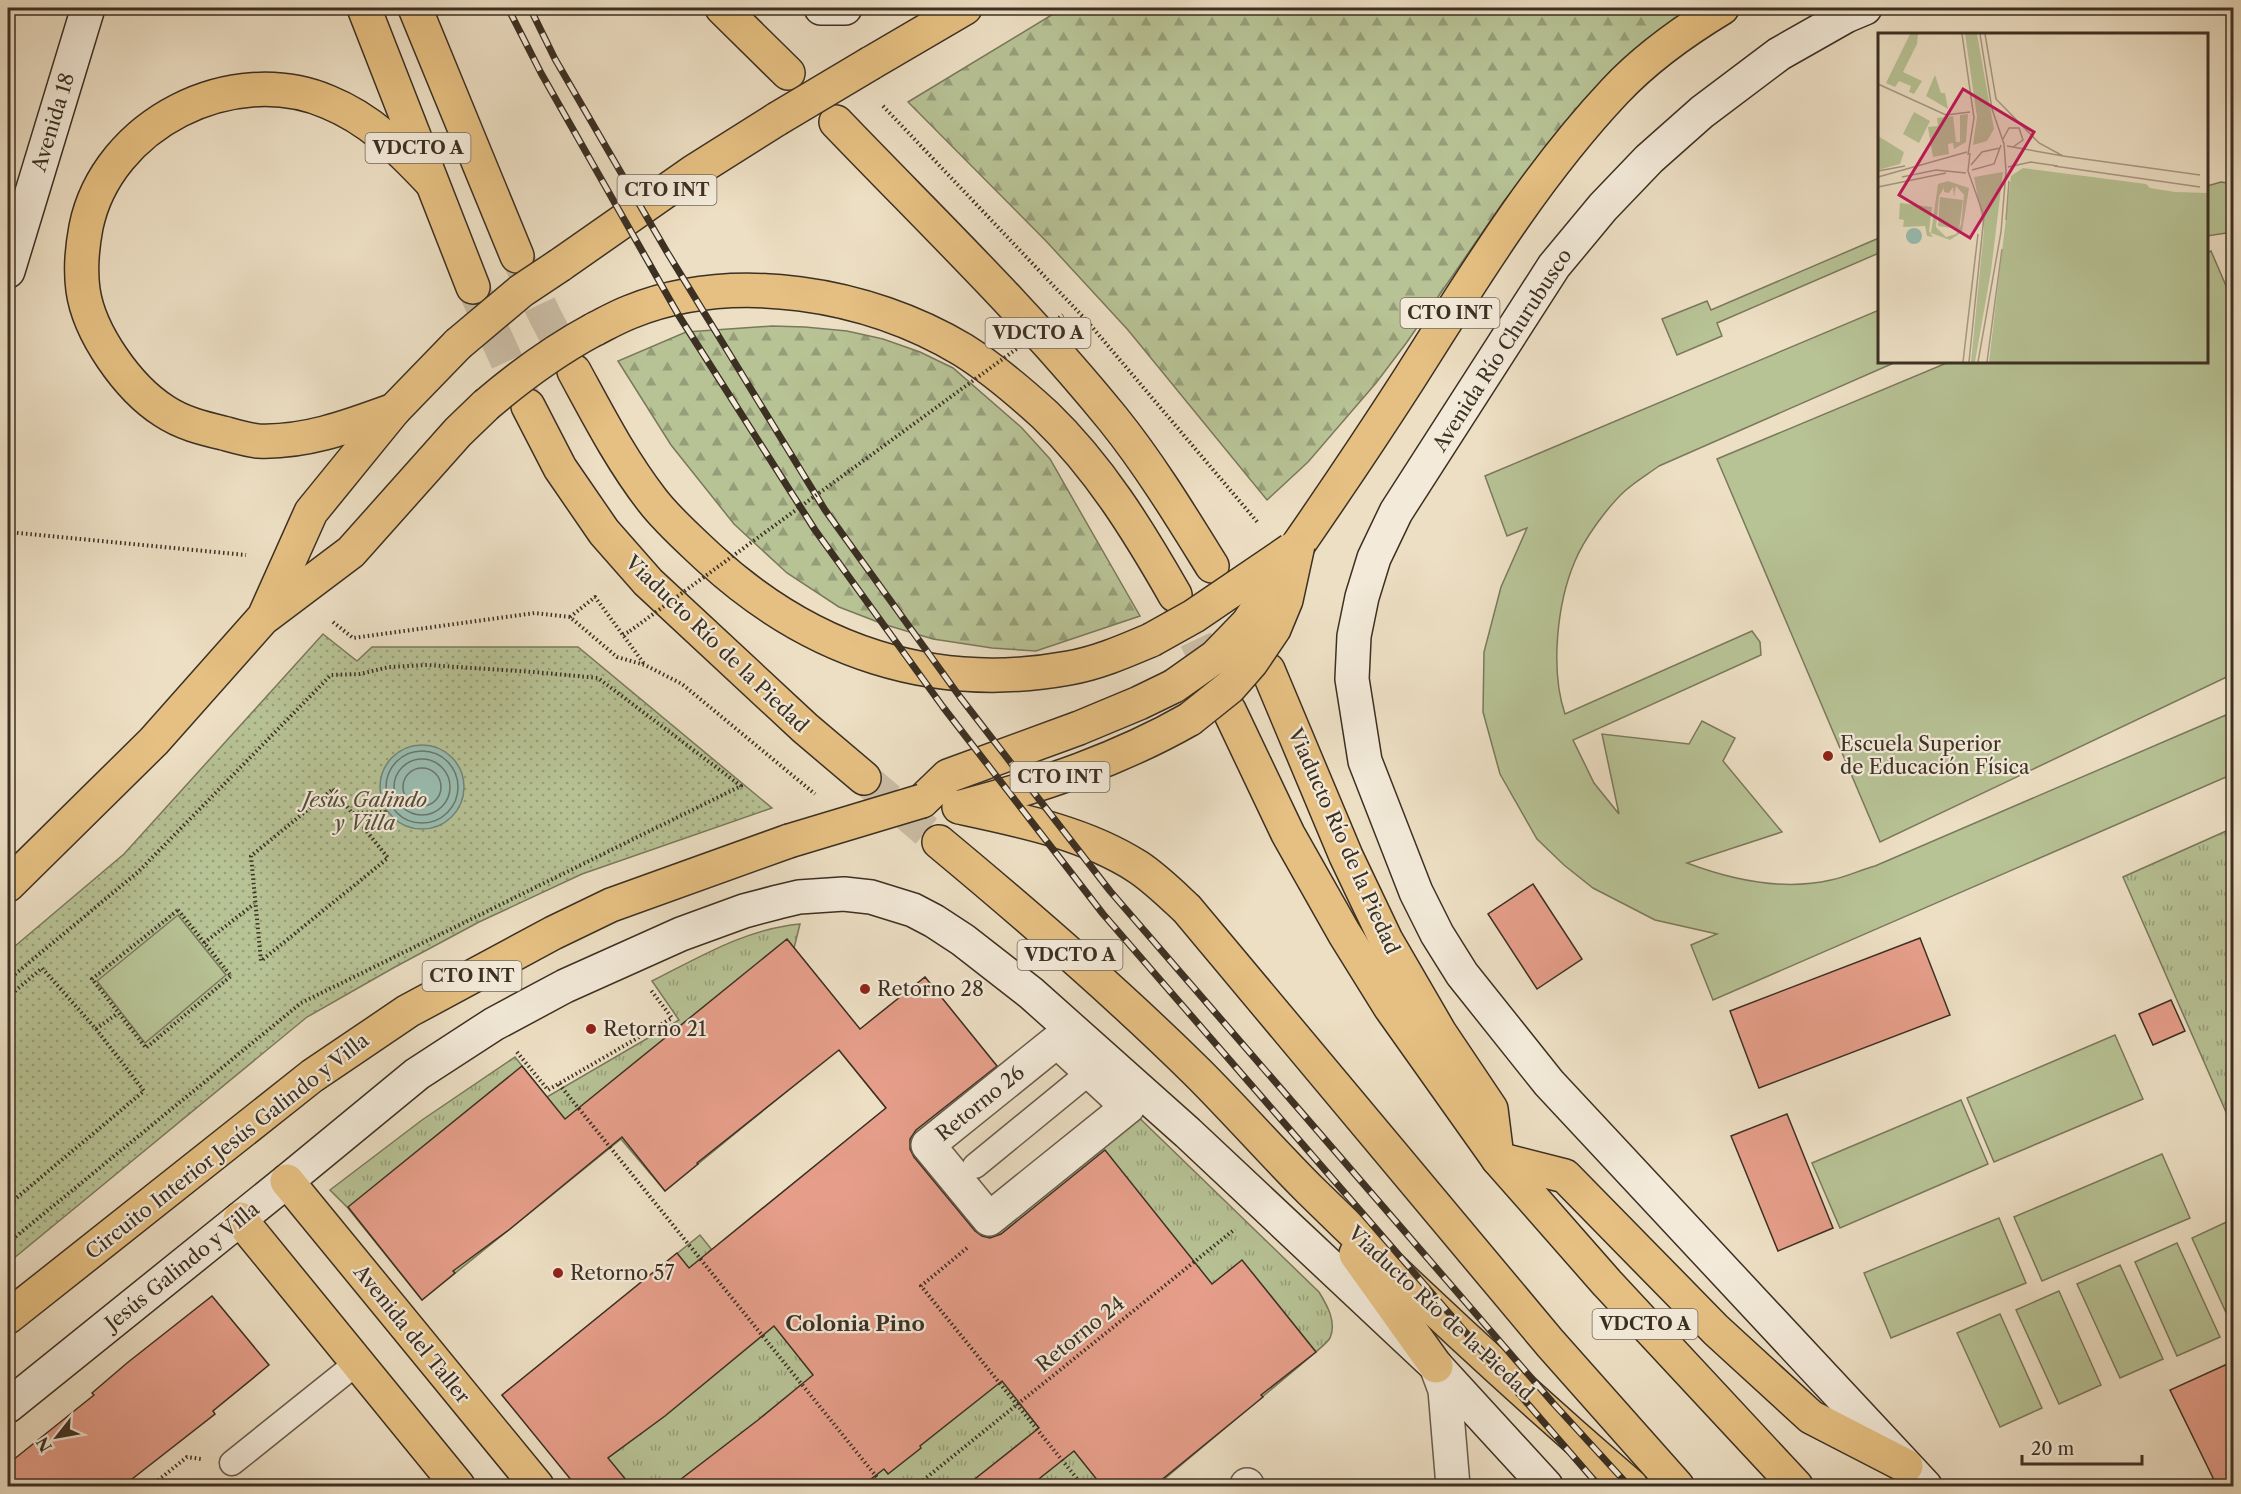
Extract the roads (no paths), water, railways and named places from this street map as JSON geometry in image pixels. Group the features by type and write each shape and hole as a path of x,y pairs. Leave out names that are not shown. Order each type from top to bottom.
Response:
{"main road":[{"name":"Avenida 18","path":"8,271 15,217 88,8"},
{"name":"VDCTO A","path":"364,8 473,287"},
{"path":"415,8 518,256"},
{"path":"722,8 788,73"},
{"path":"821,8 845,8"},
{"name":"CTO INT","path":"8,885 154,741 264,617 311,512 394,410 458,344 521,291 693,172 777,119 965,8"},
{"name":"CTO INT","path":"922,801 948,776 1079,728 1139,703 1174,686 1215,657 1248,623 1270,592 1298,545 1397,398 1481,266 1566,148 1616,90 1659,51 1722,8"},
{"name":"Avenida Río Churubusco","path":"1865,8 1846,16 1779,54 1710,106 1649,159 1603,207 1554,266 1396,512 1374,558 1362,597 1354,636 1352,679 1365,761 1416,892 1437,934 1462,974 1549,1083 1916,1476"},
{"path":"394,410 327,434 290,440 257,441 195,427 165,412 138,392 114,360 94,325 83,292 81,258 87,224 98,192 116,163 138,138 165,117 194,102 226,93 260,89 294,92 326,101 357,115 384,135 431,182"},
{"name":"VDCTO A","path":"836,122 1008,300 1114,420 1168,495 1212,566"},
{"path":"264,617 351,552 458,432 518,377 559,348 630,312 675,299 720,291 798,294 870,308 963,350 1045,416 1085,459 1119,502 1175,595"},
{"path":"574,371 628,468 660,509 724,572 758,599 795,622 837,644 888,662 947,674 994,676 1071,668 1107,658 1151,640 1194,616 1298,545"},
{"name":"Viaducto Río de la Piedad","path":"528,406 566,477 604,532 648,582 805,728 864,778"},
{"name":"CTO INT","path":"922,801 959,807 1045,782 1158,738 1190,719 1230,687 1251,663 1274,629 1286,600 1298,545"},
{"name":"Viaducto Río de la Piedad","path":"1268,670 1346,856 1386,940 1440,1033 1491,1109 1497,1159"},
{"path":"1229,710 1288,834 1344,933 1390,1007 1497,1159 1565,1176 1716,1330 1811,1417 1916,1476"},
{"name":"Circuito Interior Jesús Galindo y Villa","path":"11,1316 312,1076 408,1011 553,933 611,905 789,841 922,801"},
{"path":"959,807 1013,819 1075,837 1111,852 1138,868 1187,909 1550,1343 1677,1486"},
{"name":"Viaducto Río de la Piedad","path":"939,842 1030,918 1197,1072 1309,1189 1546,1412 1631,1486"},
{"name":"Jesús Galindo y Villa","path":"8,1406 287,1182 417,1074 494,1024 565,986 626,957 744,911 799,897 844,894 871,897 913,910 963,940 1031,993 1098,1065"},
{"name":"Retorno 26","path":"1057,1041 1098,1065 1128,1107 989,1218 928,1145 1057,1041"},
{"path":"1098,1065 1188,1133 1436,1366 1545,1486"},
{"name":"VDCTO A","path":"1497,1159 1607,1283 1796,1486"},
{"name":"Avenida del Taller","path":"287,1182 537,1486"},
{"path":"1309,1189 1436,1366 1445,1390 1453,1486"},
{"path":"240,1219 458,1486"}],"lane":[{"path":"975,1166 1098,1065"},
{"path":"232,1463 358,1362"}],"water":[{"path":"422,745 438,748 457,764 464,787 461,803 445,822 422,829 406,826 387,810 380,787 383,771 399,752"}],"tunnel":[{"path":"519,260 574,371"},
{"path":"473,287 527,405"},
{"path":"1175,595 1218,687"},
{"path":"864,778 939,842"}],"railway":[{"path":"508,8 541,73 679,316 815,530 943,707 1103,914 1599,1486"},
{"path":"530,8 555,59 667,252 825,510 960,697 1110,891 1553,1403 1629,1486"}],"place":[{"name":"Escuela Superior de Educación Física","path":"1828,756"},
{"name":"Retorno 28","path":"865,989"},
{"name":"Retorno 21","path":"591,1029"},
{"name":"Retorno 57","path":"558,1273"}],"district":[{"name":"Colonia Pino","path":"855,1324"}]}
